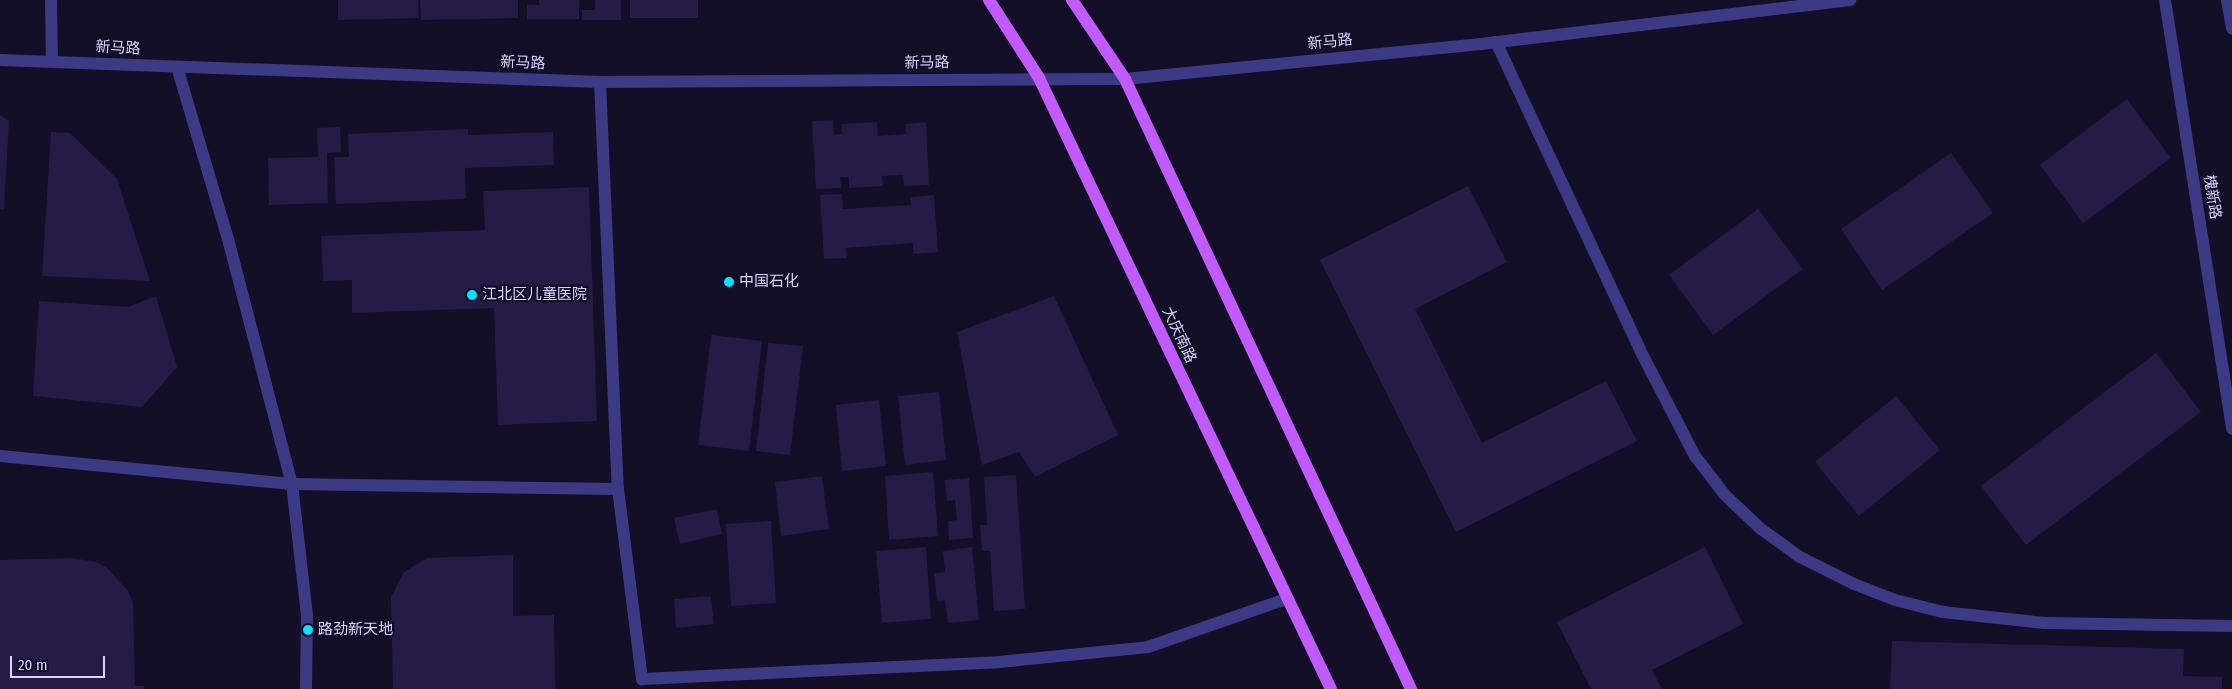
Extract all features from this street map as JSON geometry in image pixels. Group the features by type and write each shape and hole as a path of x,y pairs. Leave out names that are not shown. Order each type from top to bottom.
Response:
{"main road":[{"name":"大庆南路","path":"989,0 1038,78 1286,599 1331,689"},
{"path":"1072,0 1125,79 1411,689"}],"street":[{"path":"51,0 52,61"},
{"name":"新马路","path":"0,60 600,82 1125,79 1496,42 1850,0"},
{"name":"槐新路","path":"2165,0 2232,429"},
{"path":"2227,0 2232,29"},
{"path":"1496,42 1640,350 1695,456 1726,495 1761,529 1800,557 1854,584 1894,600 1943,612 2044,623 2232,626"},
{"path":"177,67 228,239 292,484 307,615 306,689"},
{"path":"600,82 618,489 642,684 999,662 1148,647 1286,599"},
{"path":"0,456 292,484 618,489"}],"building":[{"path":"338,0 418,0 419,18 338,20"},
{"path":"420,0 518,0 518,18 421,20"},
{"path":"539,0 579,0 579,19 527,19 527,5 539,5"},
{"path":"595,0 621,0 621,20 582,20 582,10 595,10"},
{"path":"630,0 698,0 698,18 630,18"},
{"path":"2127,99 2171,158 2083,223 2040,165"},
{"path":"0,115 9,121 4,210 0,209"},
{"path":"833,120 834,135 842,134 841,124 877,122 878,136 906,134 905,124 926,122 929,185 904,186 903,175 882,176 883,186 849,188 849,177 840,177 841,188 816,189 812,121"},
{"path":"340,127 341,152 327,153 328,203 269,205 268,158 318,157 317,128"},
{"path":"468,129 468,135 553,132 554,165 465,168 466,199 336,204 334,157 349,157 348,134"},
{"path":"51,132 70,133 117,179 150,281 42,276"},
{"path":"1951,153 1993,213 1882,290 1841,229"},
{"path":"1468,186 1507,262 1415,309 1482,443 1606,381 1637,441 1456,532 1320,260"},
{"name":"江北区儿童医院","path":"589,187 597,421 498,425 494,308 352,313 352,280 323,281 321,236 485,230 483,191"},
{"path":"842,194 843,209 911,205 910,197 934,195 938,252 913,254 913,243 846,248 847,258 824,259 820,195"},
{"path":"1758,209 1803,269 1713,335 1669,275"},
{"path":"156,296 177,367 142,407 33,396 39,301 128,307"},
{"path":"1054,296 1118,435 1035,477 1019,452 982,465 957,332"},
{"path":"711,335 762,341 749,451 698,445"},
{"path":"768,343 803,346 790,455 756,451"},
{"path":"2156,353 2201,412 2026,545 1981,486"},
{"path":"939,392 946,460 905,465 898,396"},
{"path":"1896,396 1940,450 1859,516 1815,462"},
{"path":"879,400 886,466 842,471 836,405"},
{"path":"933,472 938,536 889,540 885,476"},
{"path":"1016,475 1025,609 994,611 990,551 982,551 980,525 987,525 984,477"},
{"path":"822,476 829,529 781,536 775,482"},
{"path":"969,478 973,538 949,540 948,521 957,520 955,500 947,501 945,480"},
{"path":"717,509 722,534 680,544 674,518"},
{"path":"771,521 776,603 731,606 726,524"},
{"path":"926,547 931,619 882,623 876,551"},
{"path":"972,547 979,620 948,623 945,600 937,601 934,573 945,572 943,551"},
{"path":"1705,547 1743,624 1652,670 1662,689 1591,689 1557,622"},
{"path":"513,555 513,616 554,615 555,689 393,689 391,597 404,572 427,558"},
{"path":"72,558 96,562 107,568 128,591 133,602 135,686 144,686 144,689 0,689 0,560"},
{"path":"711,596 714,624 676,628 674,599"},
{"path":"1892,641 2184,649 2183,676 2222,677 2222,689 1890,689"}],"place":[{"name":"中国石化","path":"729,282"},
{"name":"江北区儿童医院","path":"472,295"},
{"name":"路劲新天地","path":"308,630"}]}
